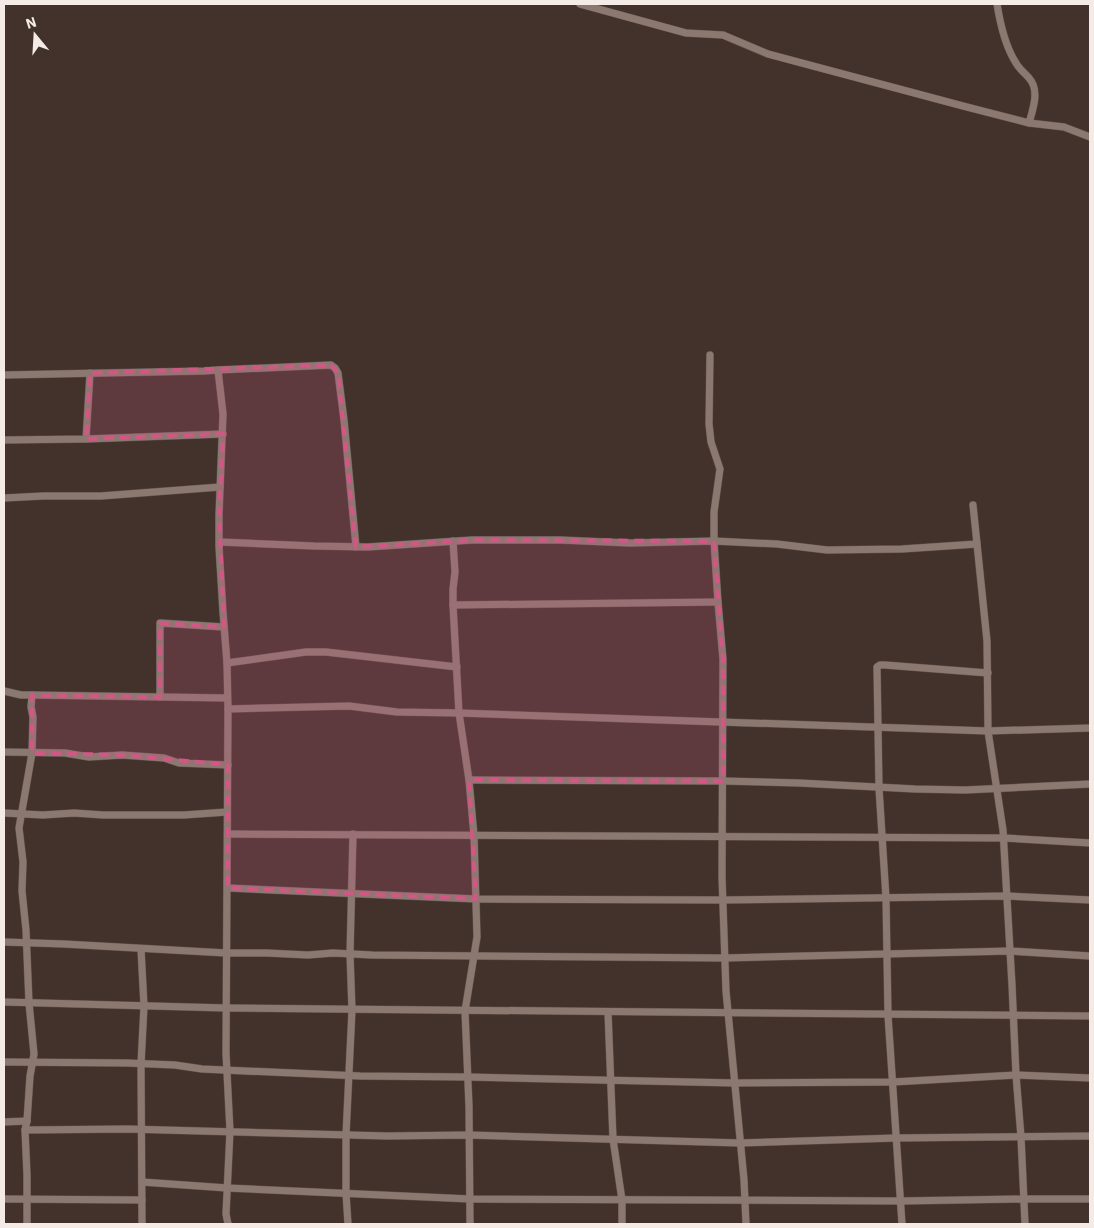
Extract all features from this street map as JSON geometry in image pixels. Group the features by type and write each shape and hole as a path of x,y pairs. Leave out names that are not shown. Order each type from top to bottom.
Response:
{"street":[{"path":"580,4 686,33 723,35 768,54 953,104 1029,122 1064,126 1090,137"},
{"path":"998,4 999,16 1007,44 1016,63 1031,80 1034,90 1035,100 1029,122"},
{"path":"710,355 709,424 711,442 720,469 714,512 714,541 723,659 723,900 727,1013 735,1084 746,1224"},
{"path":"4,375 204,371 330,365 338,373 356,547"},
{"path":"218,370 222,397 223,434 219,515 228,709 226,953 226,1053 230,1131 226,1214 228,1224"},
{"path":"86,439 90,374"},
{"path":"4,440 223,434"},
{"path":"4,498 101,496 220,487"},
{"path":"973,505 987,642 988,731 1004,838 1016,1076 1022,1137 1025,1224"},
{"path":"220,542 356,547 454,541 560,540 630,543 714,541 777,544 827,550 902,549 977,544"},
{"path":"454,541 453,605 459,713 469,780 474,835 477,937 465,1011 470,1224"},
{"path":"453,605 718,602"},
{"path":"160,697 160,623 224,627"},
{"path":"227,663 306,652 319,652 457,667"},
{"path":"902,1224 888,1015 888,954 879,788 877,667 880,665 988,673"},
{"path":"4,691 21,694 227,698"},
{"path":"26,1224 27,1175 25,1130 34,1054 29,1003 19,828 32,753 32,694"},
{"path":"228,709 349,706 397,712 988,731 1090,728"},
{"path":"4,752 65,753 89,757 122,755 164,758 179,763 228,765"},
{"path":"469,780 722,781 966,790 1090,784"},
{"path":"4,813 43,815 74,813 184,815 227,812"},
{"path":"228,834 1004,838 1090,843"},
{"path":"348,1224 346,1135 352,1010 350,954 353,834"},
{"path":"228,888 476,899 723,900 1007,896 1090,900"},
{"path":"4,942 226,953 308,955 333,953 725,958 1010,951 1090,956"},
{"path":"141,949 144,1006 141,1064 142,1224"},
{"path":"4,1002 352,1010 1090,1016"},
{"path":"608,1012 613,1139 622,1200 622,1224"},
{"path":"4,1062 95,1062 348,1075 735,1084 892,1082 1016,1076 1090,1078"},
{"path":"4,1122 27,1121"},
{"path":"25,1130 230,1131 387,1136 469,1135 740,1143 896,1138 1090,1136"},
{"path":"142,1182 227,1188 470,1199 1090,1200"},
{"path":"4,1199 142,1200"}],"highlighted area":[{"path":"331,365 338,373 356,547 472,540 714,541 723,659 723,781 469,780 476,899 228,888 228,765 122,755 32,753 32,695 160,697 160,623 224,627 219,515 223,434 86,439 90,373"}]}
